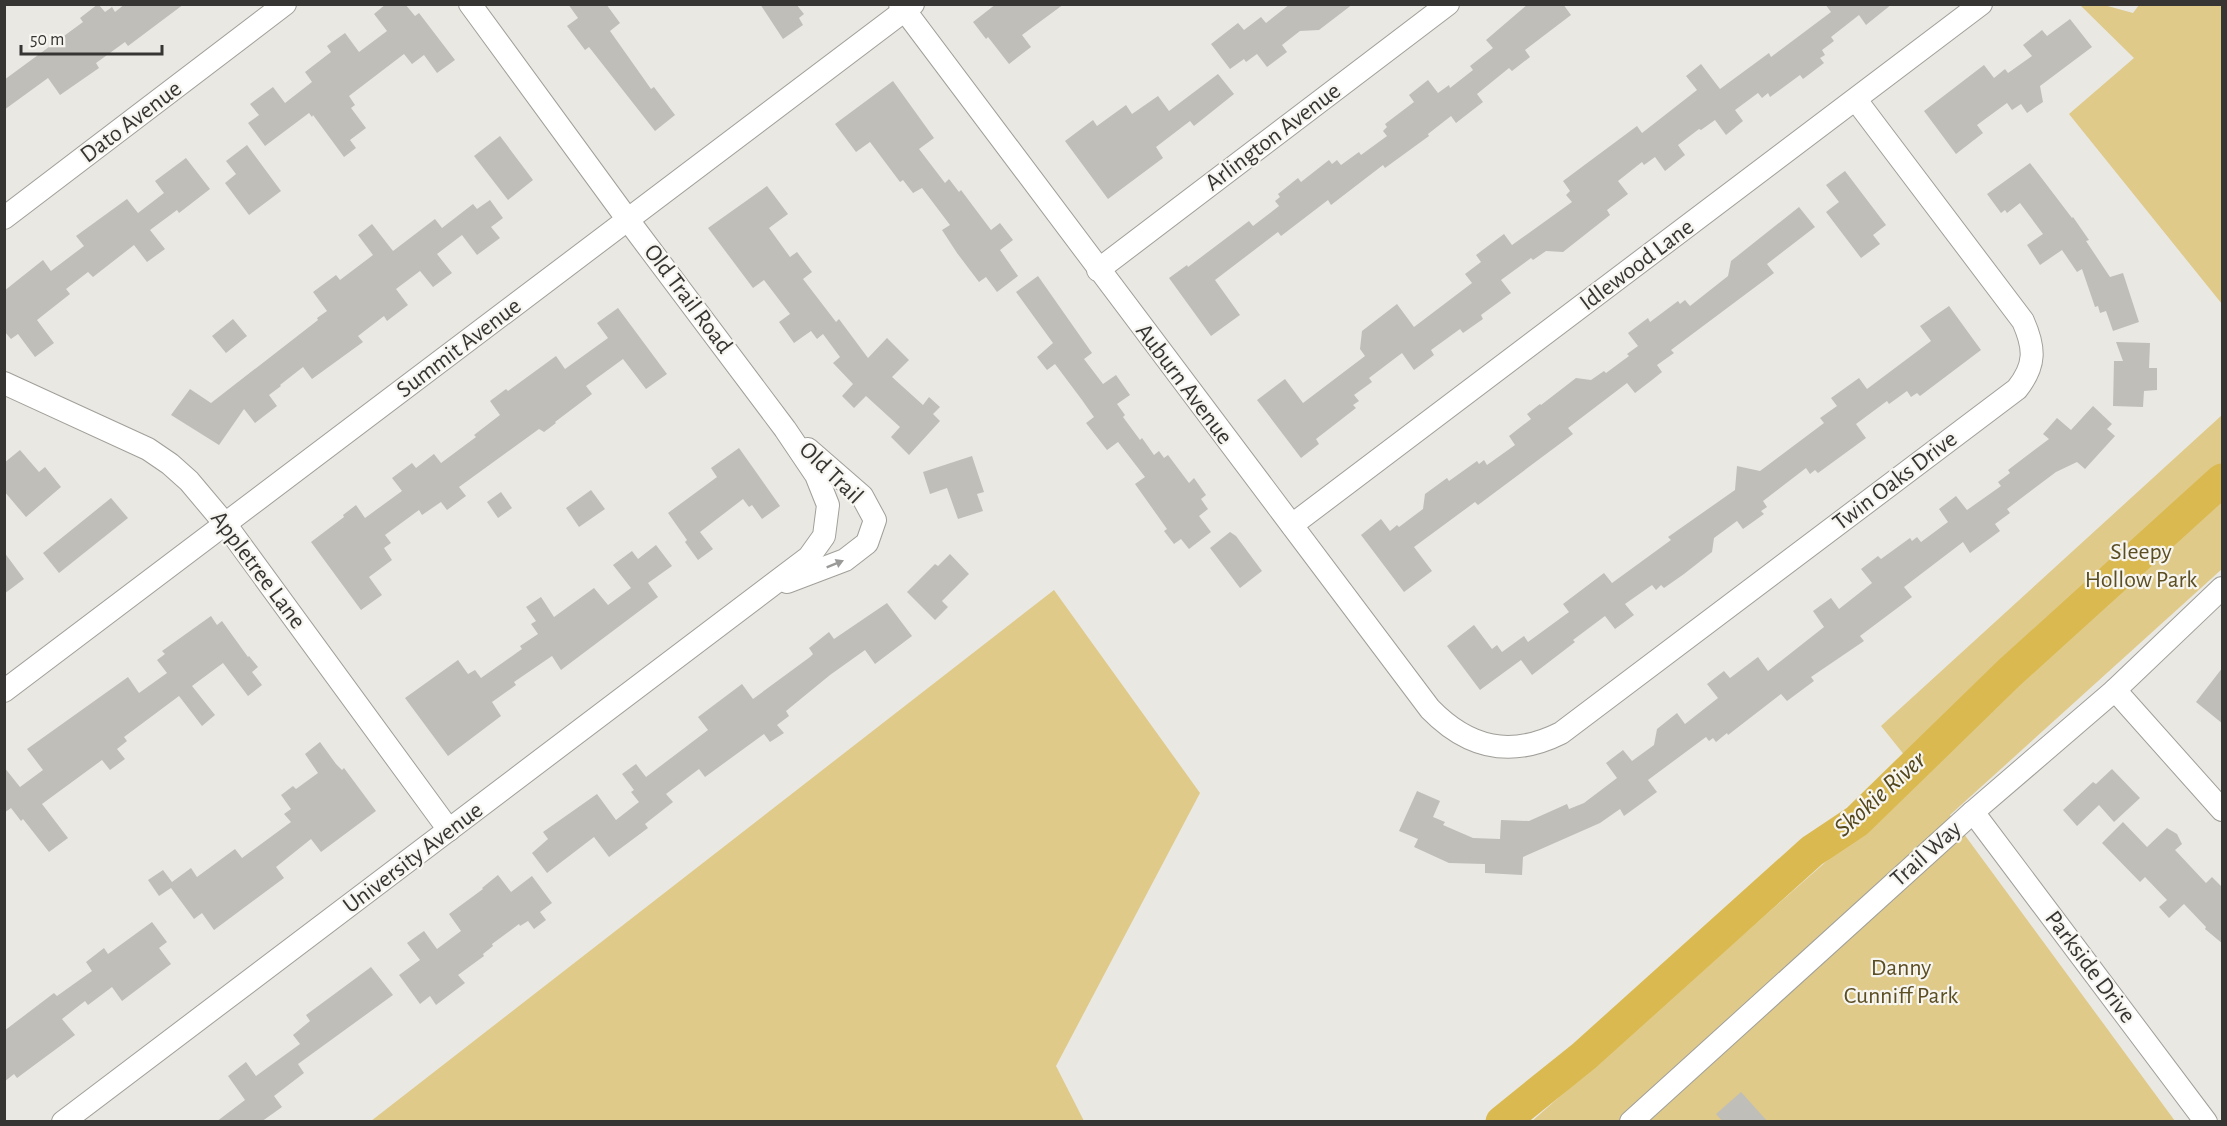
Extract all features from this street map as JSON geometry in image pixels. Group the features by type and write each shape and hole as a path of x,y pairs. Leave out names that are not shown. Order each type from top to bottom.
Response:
{"street":[{"name":"Dato Avenue","path":"4,218 285,4"},
{"name":"Old Trail Road","path":"470,4 785,429 816,475 828,505 824,536 808,557 761,592"},
{"name":"Arlington Avenue","path":"1098,270 1449,4"},
{"name":"Idlewood Lane","path":"1292,525 1981,4"},
{"name":"Summit Avenue","path":"4,691 226,525 906,7"},
{"name":"Auburn Avenue","path":"906,7 1098,270 1430,709 1459,735 1478,741"},
{"name":"Twin Oaks Drive","path":"1478,741 1491,746 1509,747 1545,741 1561,732 2017,390 2023,381 2031,365 2031,339 2023,321 1856,100"},
{"name":"Appletree Lane","path":"4,383 148,449 189,481 226,525 449,830"},
{"name":"Old Trail","path":"761,592 845,560 867,543 874,520 862,496 785,429"},
{"name":"Trail Way","path":"1631,1122 1973,812 2115,690 2223,588"},
{"name":"University Avenue","path":"63,1122 761,592"},
{"path":"2115,690 2223,810"},
{"name":"Parkside Drive","path":"1973,812 2206,1122"}],"green space":[{"path":"2080,5 2104,5 2133,13 2139,5 2222,5 2222,304 2069,114 2134,58"},
{"name":"Danny Cunniff Park","path":"2222,415 2222,569 1950,815 2175,1121 1531,1122 1922,777 1881,726"},
{"path":"1054,590 1200,793 1056,1066 1084,1121 371,1121"}],"building":[{"path":"98,4 105,12 112,7 115,12 125,4 184,4 128,46 125,42 96,63 99,68 60,95 48,78 4,110 4,80 83,22 80,18"},
{"path":"386,4 405,4 415,16 419,13 455,60 437,73 424,55 412,64 404,54 349,96 355,105 351,108 366,128 350,140 356,148 344,157 313,115 312,117 309,113 265,146 248,123 259,115 250,104 273,87 285,103 312,82 305,72 331,52 327,46 345,33 359,52 387,31 374,14"},
{"path":"568,4 606,4 620,23 610,31 651,89 654,87 675,115 655,131 589,47 585,50 567,26 578,18"},
{"path":"760,4 796,4 804,14 799,18 803,25 783,39"},
{"path":"996,4 1064,4 1022,35 1031,47 1009,64 973,22"},
{"path":"1290,4 1353,4 1319,30 1300,31 1282,45 1287,52 1267,67 1257,54 1246,62 1244,59 1230,69 1211,44 1238,23 1244,30 1261,17 1266,23"},
{"path":"1528,4 1563,4 1571,15 1525,50 1530,57 1512,71 1509,68 1477,94 1483,102 1456,123 1451,116 1428,134 1429,136 1385,168 1383,165 1331,205 1328,200 1281,236 1278,232 1215,280 1240,315 1211,336 1169,278 1187,265 1188,267 1249,221 1253,226 1279,206 1275,201 1280,197 1278,194 1298,178 1301,182 1329,160 1332,164 1337,160 1341,165 1359,152 1361,155 1387,136 1383,131 1387,127 1385,124 1414,102 1409,95 1428,80 1438,93 1449,85 1450,88 1473,70 1470,66 1493,48 1486,40"},
{"path":"1825,4 1892,4 1866,25 1859,15 1831,37 1834,41 1822,50 1825,55 1820,58 1824,63 1803,79 1800,75 1770,97 1768,93 1762,98 1758,93 1735,110 1743,121 1726,135 1715,120 1678,145 1685,155 1665,171 1655,157 1644,165 1642,162 1618,181 1628,194 1607,210 1610,215 1563,252 1546,251 1533,260 1531,258 1501,280 1511,293 1481,315 1483,319 1463,333 1460,329 1431,350 1434,355 1414,370 1402,353 1369,378 1372,382 1354,395 1359,401 1353,405 1356,408 1316,439 1319,444 1301,458 1257,400 1285,379 1303,403 1365,356 1360,349 1362,331 1397,304 1414,327 1472,283 1465,274 1481,262 1476,255 1504,234 1512,245 1572,202 1566,195 1570,191 1563,181 1637,126 1642,133 1697,90 1686,76 1701,64 1720,89 1769,53 1771,57 1831,12"},
{"path":"2070,19 2092,47 2040,86 2043,102 2027,113 2021,104 2012,110 2007,103 1977,125 1983,133 1956,154 1924,111 1984,65 1994,78 2005,69 2008,73 2032,56 2023,45 2042,30 2047,36"},
{"path":"1218,74 1234,94 1194,126 1190,121 1156,147 1163,158 1108,199 1065,141 1093,120 1097,126 1126,105 1132,114 1158,96 1169,111"},
{"path":"893,81 934,138 919,149 945,183 949,179 959,192 961,190 991,230 1000,223 1013,240 1000,250 1018,276 997,292 986,277 979,282 957,253 942,230 950,225 922,188 913,193 903,180 900,182 870,142 856,152 835,124"},
{"path":"500,136 533,180 508,200 474,156"},
{"path":"247,145 281,191 249,215 225,183 236,174 226,161"},
{"path":"186,158 210,189 179,213 177,210 150,230 165,249 147,262 134,245 93,277 88,272 66,289 70,294 37,320 54,343 35,357 18,334 11,339 4,331 4,291 43,260 51,271 84,246 76,236 127,199 138,213 164,193 155,181"},
{"path":"2030,163 2073,217 2110,277 2123,273 2139,322 2113,331 2106,311 2100,313 2098,306 2095,307 2082,269 2077,272 2062,250 2040,265 2027,245 2043,234 2020,203 2007,213 2005,210 2001,213 1987,194"},
{"path":"1845,171 1886,225 1873,235 1880,244 1861,258 1826,212 1839,202 1826,185"},
{"path":"767,186 788,214 769,228 790,257 797,252 812,272 803,279 836,322 839,319 868,358 887,338 909,360 892,377 923,405 929,397 940,407 933,414 940,421 909,455 891,437 900,427 866,396 854,408 842,396 853,384 833,363 840,357 823,334 817,339 811,331 794,343 779,322 790,314 764,280 753,288 708,228"},
{"path":"490,200 503,218 491,227 500,238 477,255 462,235 437,254 452,273 433,287 420,271 396,289 408,305 387,321 384,316 358,336 363,342 312,379 303,367 269,395 277,406 255,423 244,409 219,445 171,415 190,389 211,403 318,320 317,318 327,311 313,292 336,275 340,280 373,255 358,235 372,224 393,251 435,219 442,228 473,204 477,209"},
{"path":"1799,207 1815,227 1767,264 1774,273 1671,350 1674,353 1657,365 1662,372 1635,393 1627,383 1568,428 1573,434 1478,505 1475,502 1414,547 1432,571 1404,592 1361,535 1381,519 1390,531 1397,525 1399,527 1423,509 1425,494 1447,478 1449,481 1477,461 1479,464 1484,460 1487,465 1515,445 1509,436 1531,419 1527,414 1576,378 1591,380 1604,371 1606,373 1629,356 1627,354 1638,346 1628,333 1648,318 1650,322 1678,301 1680,304 1685,300 1690,306 1728,276 1731,261"},
{"path":"1038,276 1092,353 1084,359 1103,384 1116,375 1130,395 1117,404 1125,415 1123,417 1140,440 1142,438 1154,455 1159,451 1164,458 1168,455 1189,483 1194,478 1206,495 1201,499 1208,509 1199,516 1211,532 1189,549 1181,539 1174,544 1164,531 1167,529 1135,484 1145,477 1118,442 1107,450 1086,423 1094,417 1055,364 1047,370 1037,357 1053,343 1016,292"},
{"path":"1949,306 1981,350 1920,396 1917,393 1911,397 1907,391 1889,404 1887,401 1856,424 1866,438 1818,473 1815,470 1810,474 1806,468 1763,501 1767,507 1761,511 1764,514 1743,529 1737,521 1714,538 1712,552 1684,574 1664,588 1661,585 1656,590 1652,585 1625,604 1634,615 1615,629 1605,616 1532,675 1521,660 1480,690 1447,646 1474,625 1492,649 1497,645 1502,652 1524,636 1528,642 1569,612 1563,604 1604,573 1612,583 1671,540 1668,537 1735,490 1737,466 1760,471 1824,423 1820,418 1837,406 1831,398 1859,378 1867,389 1931,341 1920,326"},
{"path":"618,308 667,374 646,389 623,359 586,386 592,394 556,423 544,432 539,429 459,487 466,496 447,510 441,502 422,515 419,510 385,535 391,543 384,548 392,560 369,577 382,595 361,610 311,542 356,505 365,518 402,491 392,478 412,463 416,468 434,454 441,463 476,437 474,435 500,415 490,401 506,389 508,391 556,356 565,369 608,338 597,323"},
{"path":"233,319 247,336 226,353 212,336"},
{"path":"2116,342 2150,343 2149,368 2157,368 2157,390 2144,391 2143,407 2113,406 2114,361 2123,361"},
{"path":"2093,406 2112,424 2107,429 2115,436 2085,469 2077,462 2056,472 2007,509 2010,513 1995,524 2000,531 1970,553 1963,542 1904,587 1912,597 1860,636 1864,641 1811,677 1814,681 1787,701 1781,694 1716,742 1713,738 1709,741 1706,737 1648,780 1657,792 1624,816 1620,809 1600,823 1523,857 1522,875 1485,873 1485,864 1449,863 1414,847 1418,839 1399,831 1417,791 1440,801 1433,817 1445,822 1443,825 1473,838 1500,839 1501,820 1529,821 1567,804 1569,809 1584,803 1617,778 1606,763 1623,750 1632,761 1654,745 1657,729 1677,713 1685,724 1718,698 1707,684 1724,671 1730,678 1758,657 1768,671 1824,627 1813,611 1831,598 1839,609 1872,583 1861,569 1878,556 1881,559 1910,538 1912,541 1917,537 1921,542 1948,522 1939,509 1956,496 1967,510 2001,486 1998,482 2010,473 2008,470 2049,439 2043,434 2057,418 2071,430"},
{"path":"739,448 780,506 762,519 752,505 749,507 743,499 700,532 713,549 698,560 668,513 717,477 711,468"},
{"path":"20,450 39,472 45,467 61,487 26,517 4,491 4,463"},
{"path":"972,456 984,492 977,494 983,511 958,519 947,488 930,494 923,472"},
{"path":"591,490 605,509 579,527 566,508"},
{"path":"501,492 512,508 498,518 487,502"},
{"path":"111,498 128,518 59,573 43,553"},
{"path":"1230,532 1236,536 1262,571 1240,588 1210,548"},
{"path":"656,545 672,566 648,583 658,597 561,670 552,656 514,682 516,685 492,702 501,716 448,756 405,698 458,660 468,674 475,670 481,678 522,649 520,646 538,634 531,624 536,621 526,607 541,597 554,617 594,588 608,605 631,588 613,565 632,551 638,559"},
{"path":"4,552 24,579 4,594"},
{"path":"950,554 969,574 942,601 948,607 935,620 907,592 935,564 938,566"},
{"path":"887,603 912,636 875,664 865,650 830,675 786,711 789,716 777,725 784,733 770,742 764,734 705,777 699,769 666,794 673,802 645,824 648,828 609,857 594,837 547,873 532,853 548,839 543,832 597,794 616,820 639,802 631,792 634,790 622,774 636,764 646,777 708,730 698,717 742,684 753,699 810,657 813,654 809,648 829,632 834,639"},
{"path":"211,616 217,625 222,621 258,667 252,672 262,685 248,696 223,663 192,686 215,715 202,726 179,696 124,737 127,741 117,749 125,759 110,770 102,760 42,804 68,838 49,852 23,819 21,821 11,808 4,813 4,767 20,787 43,770 27,749 128,677 139,693 167,673 157,660 165,654 162,651"},
{"path":"2223,667 2223,724 2196,702"},
{"path":"320,742 336,764 342,770 344,768 376,811 321,852 311,839 276,867 284,878 214,930 202,913 194,919 171,888 159,896 148,880 163,870 172,882 191,868 197,877 235,849 242,858 291,822 284,814 291,809 281,795 293,786 296,789 318,773 305,754"},
{"path":"2112,769 2140,798 2114,822 2099,805 2077,826 2063,810 2093,782 2096,784"},
{"path":"2123,822 2147,847 2167,828 2177,834 2182,844 2175,850 2206,883 2212,877 2223,888 2223,944 2205,929 2206,927 2184,904 2169,918 2159,907 2167,900 2145,877 2140,882 2102,843"},
{"path":"498,875 511,892 532,876 552,903 540,912 546,920 534,929 528,921 520,926 519,924 492,944 493,946 483,954 484,956 458,975 465,983 436,1005 430,996 420,1004 399,975 420,960 407,943 424,931 437,949 461,931 449,914"},
{"path":"152,922 167,942 159,948 171,964 122,1001 112,987 88,1005 85,1001 62,1019 75,1035 17,1078 14,1074 4,1082 4,1031 54,993 57,996 92,971 86,962 104,948 108,954"},
{"path":"371,967 393,995 298,1064 304,1073 274,1096 282,1107 261,1122 216,1122 245,1100 228,1076 246,1062 256,1076 300,1044 293,1035 310,1021 306,1015"},
{"path":"1741,1092 1768,1122 1723,1122 1716,1114"}],"waterway":[{"name":"Skokie River","path":"1502,1122 1584,1056 1812,851 1857,821 2009,673 2222,480"}],"park label":[{"name":"Sleepy Hollow Park","path":"2141,566"}]}
